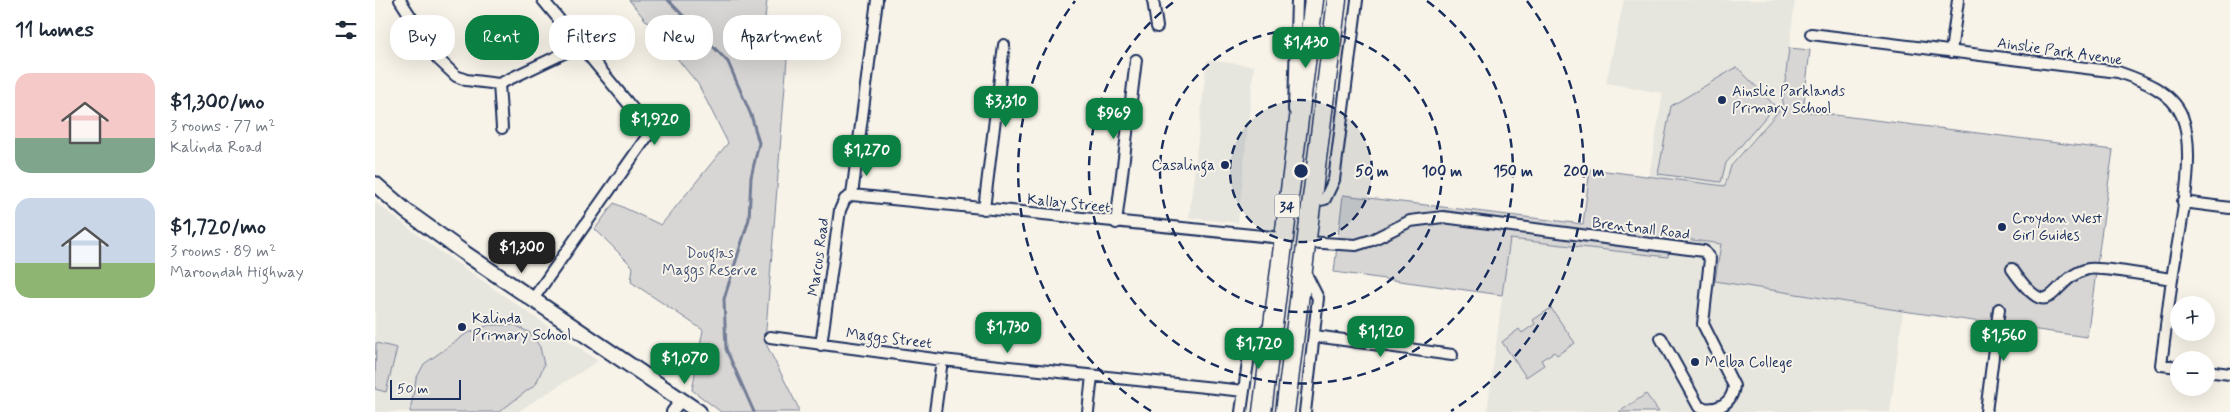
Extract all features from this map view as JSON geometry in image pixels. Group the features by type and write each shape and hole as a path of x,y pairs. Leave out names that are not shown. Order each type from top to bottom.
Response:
{"highway":[{"name":"34","path":"1262,412 1282,238 1314,0"},
{"name":"34","path":"1285,412 1337,0"},
{"path":"1282,238 1306,242"}],"street":[{"path":"399,0 447,69 465,80 499,84 550,60"},
{"path":"543,0 555,15"},
{"name":"Marcus Road","path":"821,345 840,210 845,199 852,196 877,0"},
{"path":"1153,0 1157,27"},
{"path":"1296,139 1293,96 1297,0"},
{"path":"1311,202 1325,199 1334,180 1357,0"},
{"path":"1951,52 1957,0"},
{"name":"Ainslie Park Avenue","path":"1811,34 2118,72 2145,81 2167,97 2182,115 2189,144 2161,365 2170,366"},
{"path":"984,208 1004,45"},
{"path":"533,299 651,131 591,60"},
{"path":"1116,223 1136,60"},
{"path":"499,84 502,128"},
{"path":"375,184 413,216 699,412"},
{"name":"Kallay Street","path":"852,196 1282,238"},
{"path":"2183,202 2230,208"},
{"name":"Brentnall Road","path":"1306,242 1356,245 1372,240 1410,220 1443,217 1704,251 1710,259 1703,324 1734,386 1733,395 1725,406 1715,412 1706,411 1699,406 1661,338"},
{"path":"1303,266 1318,298 1305,412"},
{"path":"2012,269 2027,291 2033,296 2041,298 2049,296 2072,278 2089,268 2172,279"},
{"path":"1986,412 1999,309"},
{"path":"1241,412 1251,341 1273,325"},
{"path":"1315,336 1452,355"},
{"name":"Maggs Street","path":"770,337 942,360 1244,391"},
{"path":"935,412 942,360"},
{"path":"2215,372 2230,374"},
{"path":"1088,412 1092,376"},
{"path":"672,412 681,400"}],"shaded area":[{"name":"Ainslie Parklands Primary School","path":"1624,0 1795,0 1782,107 1731,166 1725,186 1649,176 1663,93 1606,83"},
{"path":"1207,60 1254,66 1238,223 1189,218"},
{"name":"Kalinda Primary School","path":"375,202 431,245 598,361 517,412 375,412"},
{"name":"Melba College","path":"1671,237 1721,244 1716,281 1903,311 1890,412 1487,412 1510,239 1667,256"}],"green space":[{"name":"Douglas Maggs Reserve","path":"629,0 767,0 765,15 723,15 723,60 787,60 765,342 798,407 798,412 721,412 692,390 703,330 631,282 633,267 595,229 614,203 661,225 728,143 698,84 678,60 713,60 713,15 645,15 645,19"},
{"path":"1789,48 1810,50 1803,111 2113,150 2087,337 1903,311 1715,281 1721,244 1671,237 1668,257 1510,239 1502,295 1334,272 1343,195 1583,224 1590,169 1725,186 1731,166 1782,107"},
{"path":"1737,67 1775,106 1726,163 1721,182 1658,174 1671,106"},
{"path":"1551,308 1575,343 1557,355 1554,352 1541,360 1544,365 1526,377 1502,342 1519,329 1522,333 1535,324 1533,320"},
{"path":"489,325 515,325 530,333 540,347 544,365 536,384 499,412 410,412 416,379 424,364 466,334"},
{"path":"376,343 397,348 386,392 375,389"},
{"path":"1646,394 1659,412 1619,412"}],"waterway":[{"path":"668,0 728,62 751,115 759,143 751,177 749,219 724,299 726,349 754,412"}],"place":[{"name":"Ainslie Parklands Primary School","path":"1722,100"},
{"name":"Casalinga","path":"1225,165"},
{"name":"Croydon West Girl Guides","path":"2002,227"},
{"name":"Kalinda Primary School","path":"462,327"},
{"name":"Melba College","path":"1695,362"}]}
